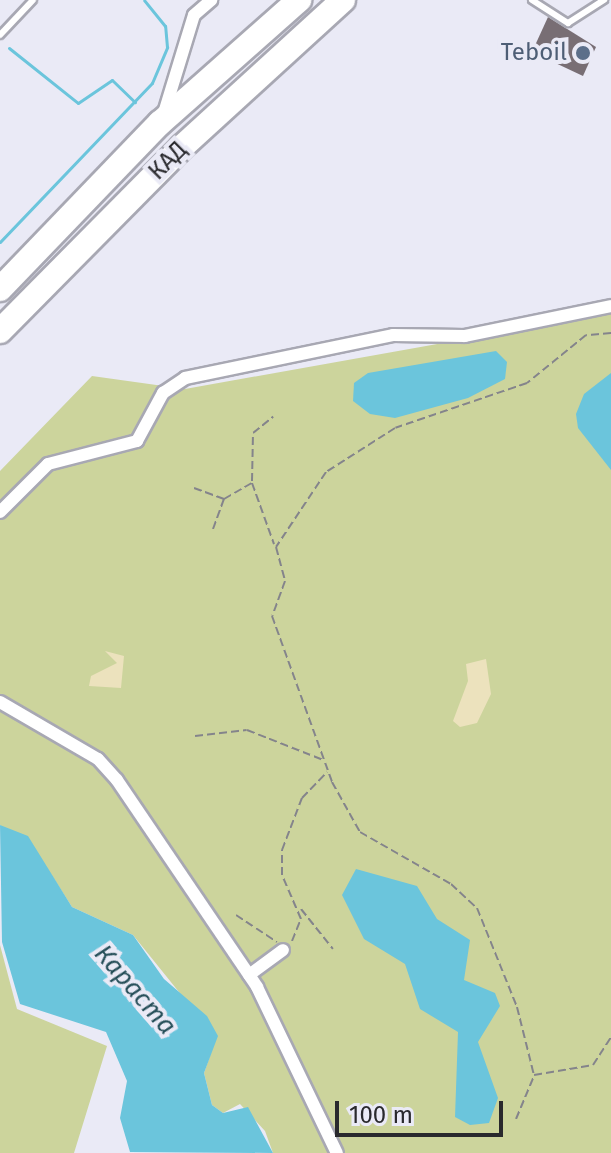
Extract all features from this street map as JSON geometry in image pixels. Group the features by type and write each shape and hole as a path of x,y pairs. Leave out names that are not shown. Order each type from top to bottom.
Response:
{"highway":[{"name":"КАД","path":"0,289 160,123 299,0"},
{"name":"КАД","path":"0,331 182,147 343,0"}],"street":[{"path":"160,123 194,15 211,0"},
{"path":"0,512 48,464 137,441 163,393 185,378 408,333 465,336 611,306"},
{"path":"0,702 98,759 117,780 249,975 337,1153"},
{"path":"249,975 283,950"}],"lane":[{"path":"0,35 33,0"},
{"path":"532,0 568,23 604,0"}],"path":[{"path":"276,547 306,495 359,448 527,383 586,335 611,333"},
{"path":"273,417 253,433 252,483 285,581 272,616 328,772 360,832 451,884 477,908 517,1007 534,1075 516,1119"},
{"path":"213,529 224,499 252,483"},
{"path":"194,488 224,499"},
{"path":"195,736 247,730 324,761"},
{"path":"328,772 302,798 282,850 282,875 298,906 333,949"},
{"path":"236,915 269,932 283,950 296,934 298,906"},
{"path":"534,1075 593,1065 611,1037"}],"green space":[{"path":"611,313 611,1153 273,1153 265,1131 240,1104 223,1113 212,1105 204,1073 210,1056 183,997 133,935 72,907 51,874 0,825 0,471 92,376 185,389"},
{"path":"0,945 17,1009 107,1046 74,1153 0,1153"}],"sand":[{"path":"105,651 124,656 121,688 89,686 91,676 117,663"},
{"path":"486,659 491,694 477,723 460,727 453,721 468,681 466,664"}],"water":[{"path":"496,351 507,362 505,379 468,398 395,418 370,414 353,401 354,383 368,373"},
{"path":"611,373 611,470 578,428 576,414 584,394"},
{"name":"Караста","path":"0,825 28,836 72,907 133,935 164,979 207,1016 218,1036 204,1073 212,1105 223,1113 248,1107 273,1153 130,1152 120,1118 127,1081 106,1032 20,1004 2,942"},
{"path":"356,869 417,886 437,919 470,940 464,980 495,993 500,1006 478,1042 498,1098 489,1123 470,1125 455,1117 458,1032 420,1009 405,964 364,939 342,895"}],"building":[{"path":"548,17 596,47 583,76 532,52"}],"waterway":[{"path":"0,242 152,83 167,47 165,26 144,0"},
{"path":"9,48 78,103 112,80 135,102"}],"place":[{"name":"Teboil","path":"583,53"}]}
